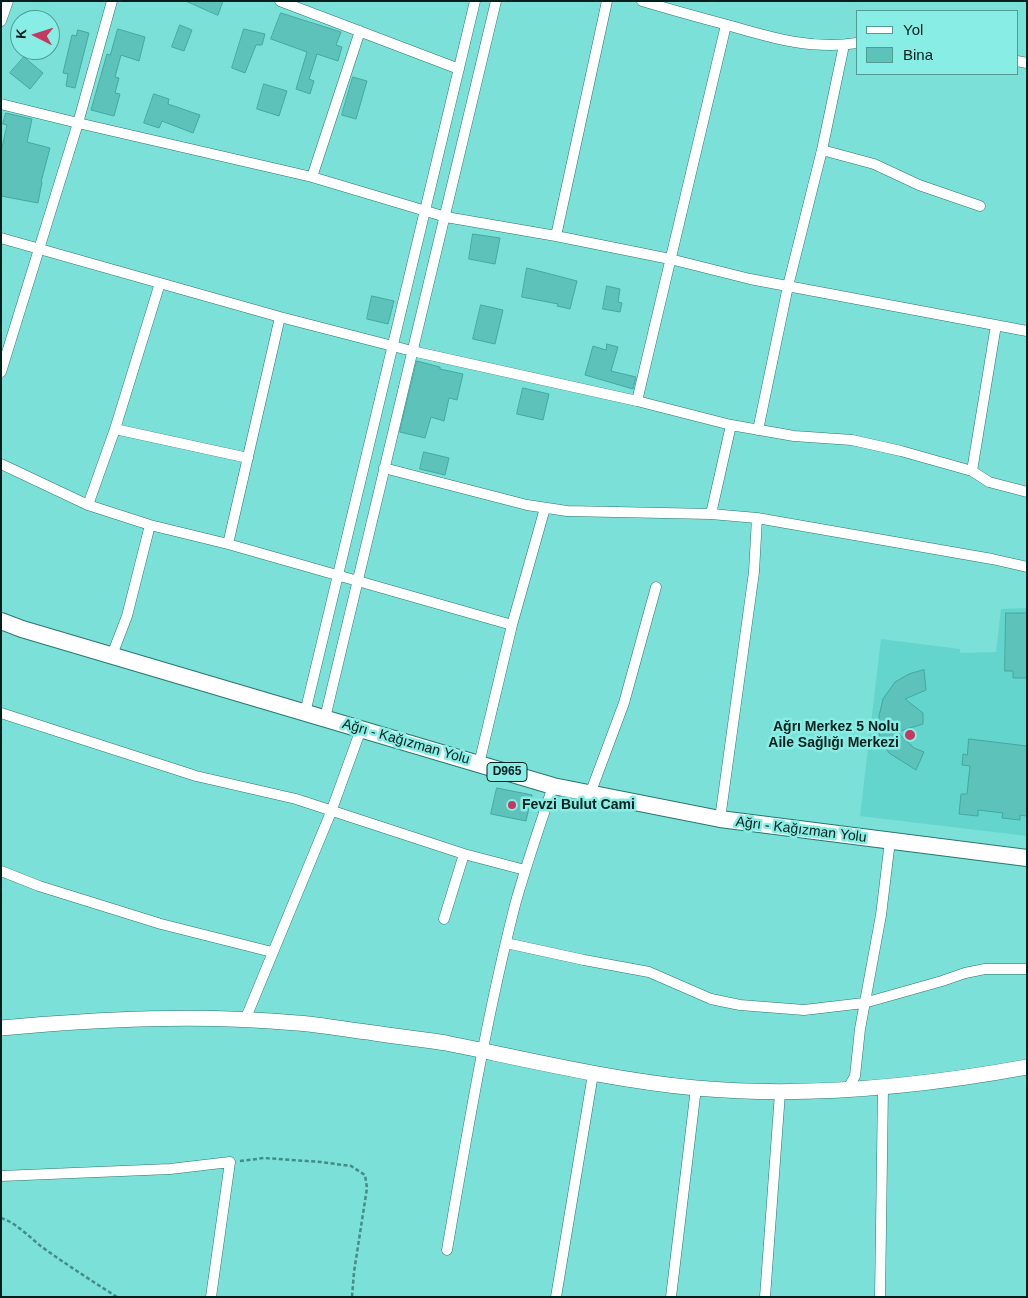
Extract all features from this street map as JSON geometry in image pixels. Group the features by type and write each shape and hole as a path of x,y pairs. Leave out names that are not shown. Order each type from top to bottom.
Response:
{"main road":[{"name":"Ağrı - Kağızman Yolu","path":"1,622 553,786 720,819 1027,858"}],"street":[{"path":"1,21 8,1"},
{"path":"2,367 78,123 112,1"},
{"path":"280,1 459,69"},
{"path":"305,713 475,1"},
{"path":"325,718 496,1"},
{"path":"556,236 607,1"},
{"path":"642,1 777,40 802,44 844,45 856,43"},
{"path":"637,401 726,25"},
{"path":"312,177 360,31"},
{"path":"758,430 788,286 822,150 844,45"},
{"path":"1,104 312,177 446,217 556,236 670,259 750,279 1027,331"},
{"path":"822,150 874,164 919,186 980,206"},
{"path":"1,238 412,351 637,401 731,425 794,436 852,440 902,451 972,471 989,482 1027,492"},
{"path":"88,505 115,429 160,283"},
{"path":"228,544 280,316"},
{"path":"972,471 996,325"},
{"path":"711,514 731,425"},
{"path":"115,429 248,458"},
{"path":"1,464 88,505 150,526 228,544 512,625"},
{"path":"384,468 544,508 567,511 711,514 757,518 992,559 1027,567"},
{"path":"479,764 512,625 544,508"},
{"path":"720,819 754,572 757,518"},
{"path":"112,656 127,616 150,526"},
{"path":"590,794 624,703 656,587"},
{"path":"1,713 196,776 296,799 464,854 525,870"},
{"path":"245,1020 331,812 361,729"},
{"path":"447,1250 482,1051 506,943 525,870 553,786"},
{"path":"847,1090 854,1076 864,1004 881,915 890,841"},
{"path":"444,919 464,854"},
{"path":"1,871 39,886 160,924 272,952"},
{"path":"506,943 649,972 710,1000 740,1005 804,1010 864,1004 965,973 985,969 1027,969"},
{"path":"1,1028 88,1020 184,1018 297,1023 442,1043 594,1074 696,1088 780,1093 883,1088 978,1076 1027,1067"},
{"path":"556,1297 594,1074"},
{"path":"671,1297 696,1088"},
{"path":"880,1297 883,1088"},
{"path":"765,1297 780,1093"},
{"path":"1,1176 170,1169 230,1162 211,1297"}],"path":[{"path":"230,1162 264,1158 321,1162 351,1166 366,1175 367,1188 352,1297"},
{"path":"1,1218 11,1221 34,1241 76,1272 118,1297"}],"shaded area":[{"path":"1027,608 1027,836 860,816 881,639 960,649 960,653 996,652 1001,609"}],"building":[{"path":"186,1 223,1 218,15"},
{"path":"281,13 341,32 336,45 342,47 338,61 317,54 309,79 314,81 310,94 296,89 307,52 271,39"},
{"path":"180,25 192,30 184,51 172,47"},
{"path":"118,29 145,37 139,61 121,55 115,77 119,78 115,93 120,94 114,116 91,110 107,54 110,55"},
{"path":"244,29 265,34 262,45 256,45 245,73 232,68"},
{"path":"78,30 89,33 75,88 66,86 68,74 63,73 72,35 76,36"},
{"path":"21,60 28,60 43,73 30,89 10,73"},
{"path":"353,77 367,81 356,119 342,115"},
{"path":"264,84 287,91 279,116 257,109"},
{"path":"154,94 169,99 168,104 200,115 193,133 162,121 159,128 144,123"},
{"path":"6,113 32,119 27,142 50,148 41,182 38,203 1,196 1,152 7,125 3,124"},
{"path":"473,234 500,238 495,264 469,259"},
{"path":"527,268 577,281 570,309 557,306 558,304 522,297"},
{"path":"607,286 620,289 618,302 622,303 620,312 603,309"},
{"path":"372,296 394,301 388,324 367,319"},
{"path":"481,305 503,310 495,344 473,339"},
{"path":"607,344 618,347 611,371 636,377 633,389 585,375 593,346 606,350"},
{"path":"417,361 463,374 457,400 449,398 444,421 431,417 425,438 400,432"},
{"path":"523,388 549,394 543,420 517,414"},
{"path":"424,452 449,458 445,475 420,469"},
{"path":"1006,613 1027,613 1027,678 1013,678 1013,671 1005,671"},
{"path":"924,670 926,690 905,699 923,713 923,724 897,732 914,748 924,752 916,770 889,753 880,737 879,716 883,699 895,682 909,674"},
{"path":"969,739 1027,746 1027,816 1020,815 1020,820 1002,818 1003,813 978,810 978,816 959,814 961,794 967,794 970,766 962,765 963,754 967,755"},
{"name":"Fevzi Bulut Cami","path":"497,788 532,795 526,821 491,814"}],"place":[{"name":"Ağrı Merkez 5 Nolu Aile Sağlığı Merkezi","path":"910,735"},
{"name":"Fevzi Bulut Cami","path":"512,805"}]}
